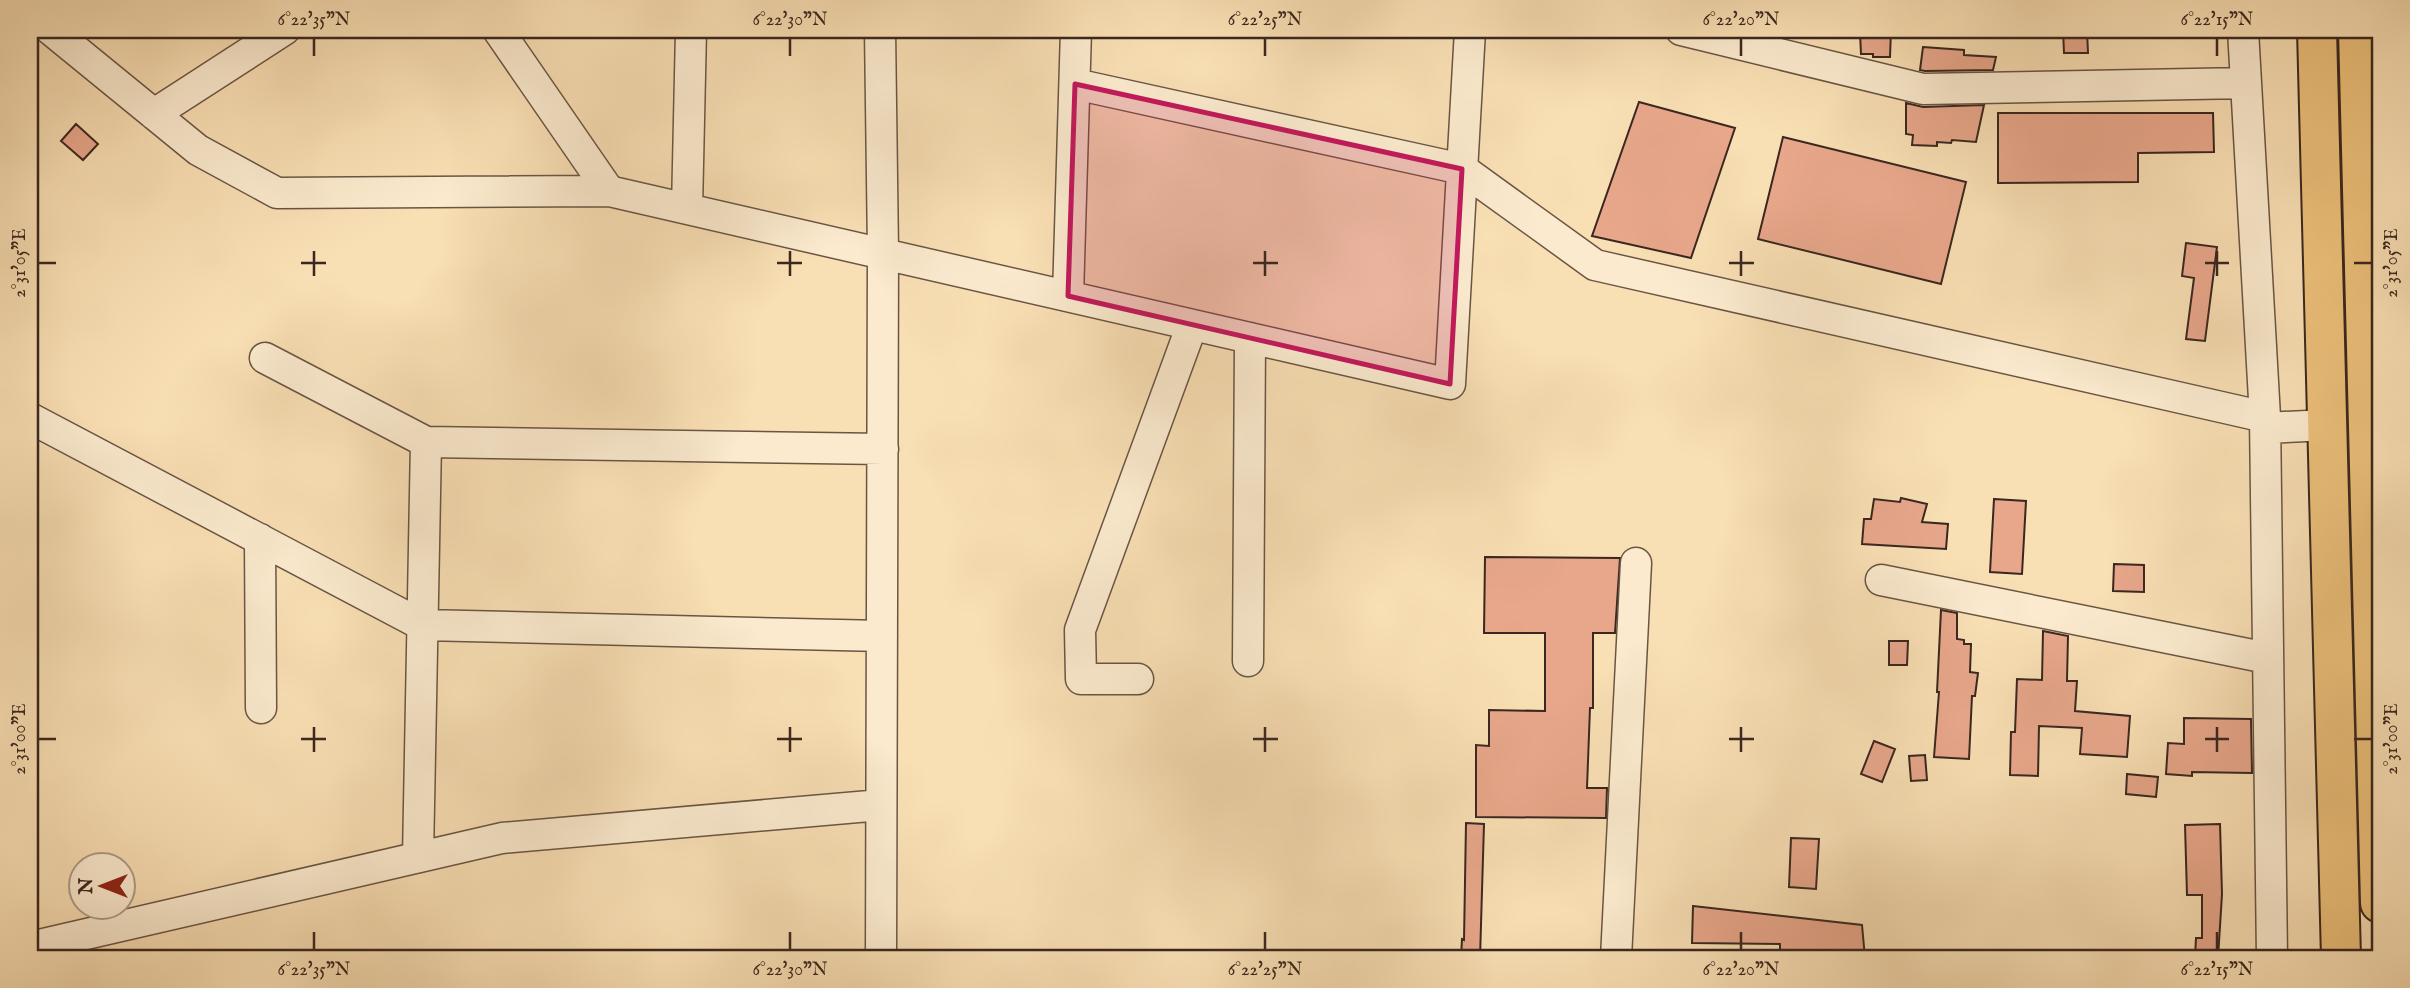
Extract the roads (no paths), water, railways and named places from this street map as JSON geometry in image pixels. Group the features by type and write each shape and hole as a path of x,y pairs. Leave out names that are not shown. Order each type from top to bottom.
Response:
{"highway":[{"path":"2317,30 2341,958"},
{"path":"2358,30 2380,904"}],"street":[{"path":"51,30 198,150 277,192 609,191 1450,384 1470,30"},
{"path":"154,114 284,30"},
{"path":"498,30 609,191"},
{"path":"687,209 691,30"},
{"path":"880,30 883,252 881,958"},
{"path":"1068,296 1076,30"},
{"path":"1681,30 1715,34 1923,89 2246,83"},
{"path":"2243,30 2265,423 2272,958"},
{"path":"1075,84 1462,169 1595,264 2265,423 2327,425"},
{"path":"1138,679 1081,679 1080,630 1192,325"},
{"path":"1248,661 1250,338"},
{"path":"265,358 426,442 883,449"},
{"path":"30,418 422,625 882,636"},
{"path":"418,857 426,442"},
{"path":"260,539 261,708"},
{"path":"1616,958 1636,563"},
{"path":"1881,580 2267,658"},
{"path":"30,947 502,838 881,805"}]}
